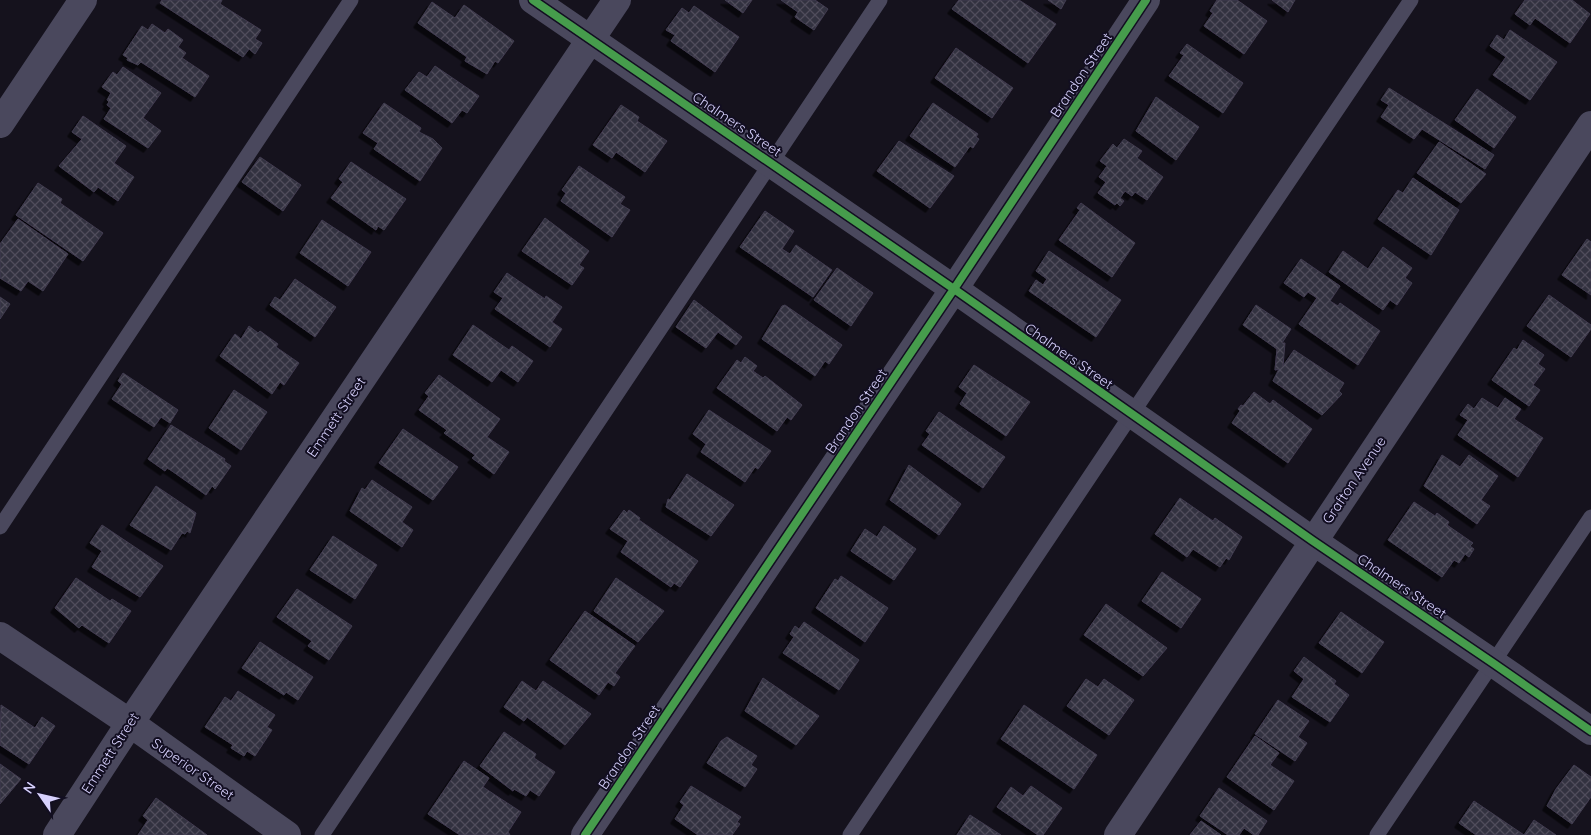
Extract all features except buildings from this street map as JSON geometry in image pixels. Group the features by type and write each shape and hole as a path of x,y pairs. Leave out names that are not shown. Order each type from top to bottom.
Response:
{"street":[{"path":"0,124 83,0"},
{"name":"Chalmers Street","path":"533,0 954,289 1313,542 1591,731"},
{"name":"Emmett Street","path":"57,835 130,723 617,0"},
{"name":"Brandon Street","path":"585,835 954,289 1146,0"},
{"name":"Grafton Avenue","path":"1118,835 1591,125"},
{"name":"Superior Street","path":"0,636 130,723 287,835"}],"lane":[{"path":"0,527 351,0"},
{"path":"322,835 880,0"},
{"path":"850,835 1411,0"},
{"path":"1377,835 1591,517"}],"cycle path":[{"path":"533,0 954,289 1313,541 1591,731"},
{"path":"585,835 954,289 1146,0"}]}
